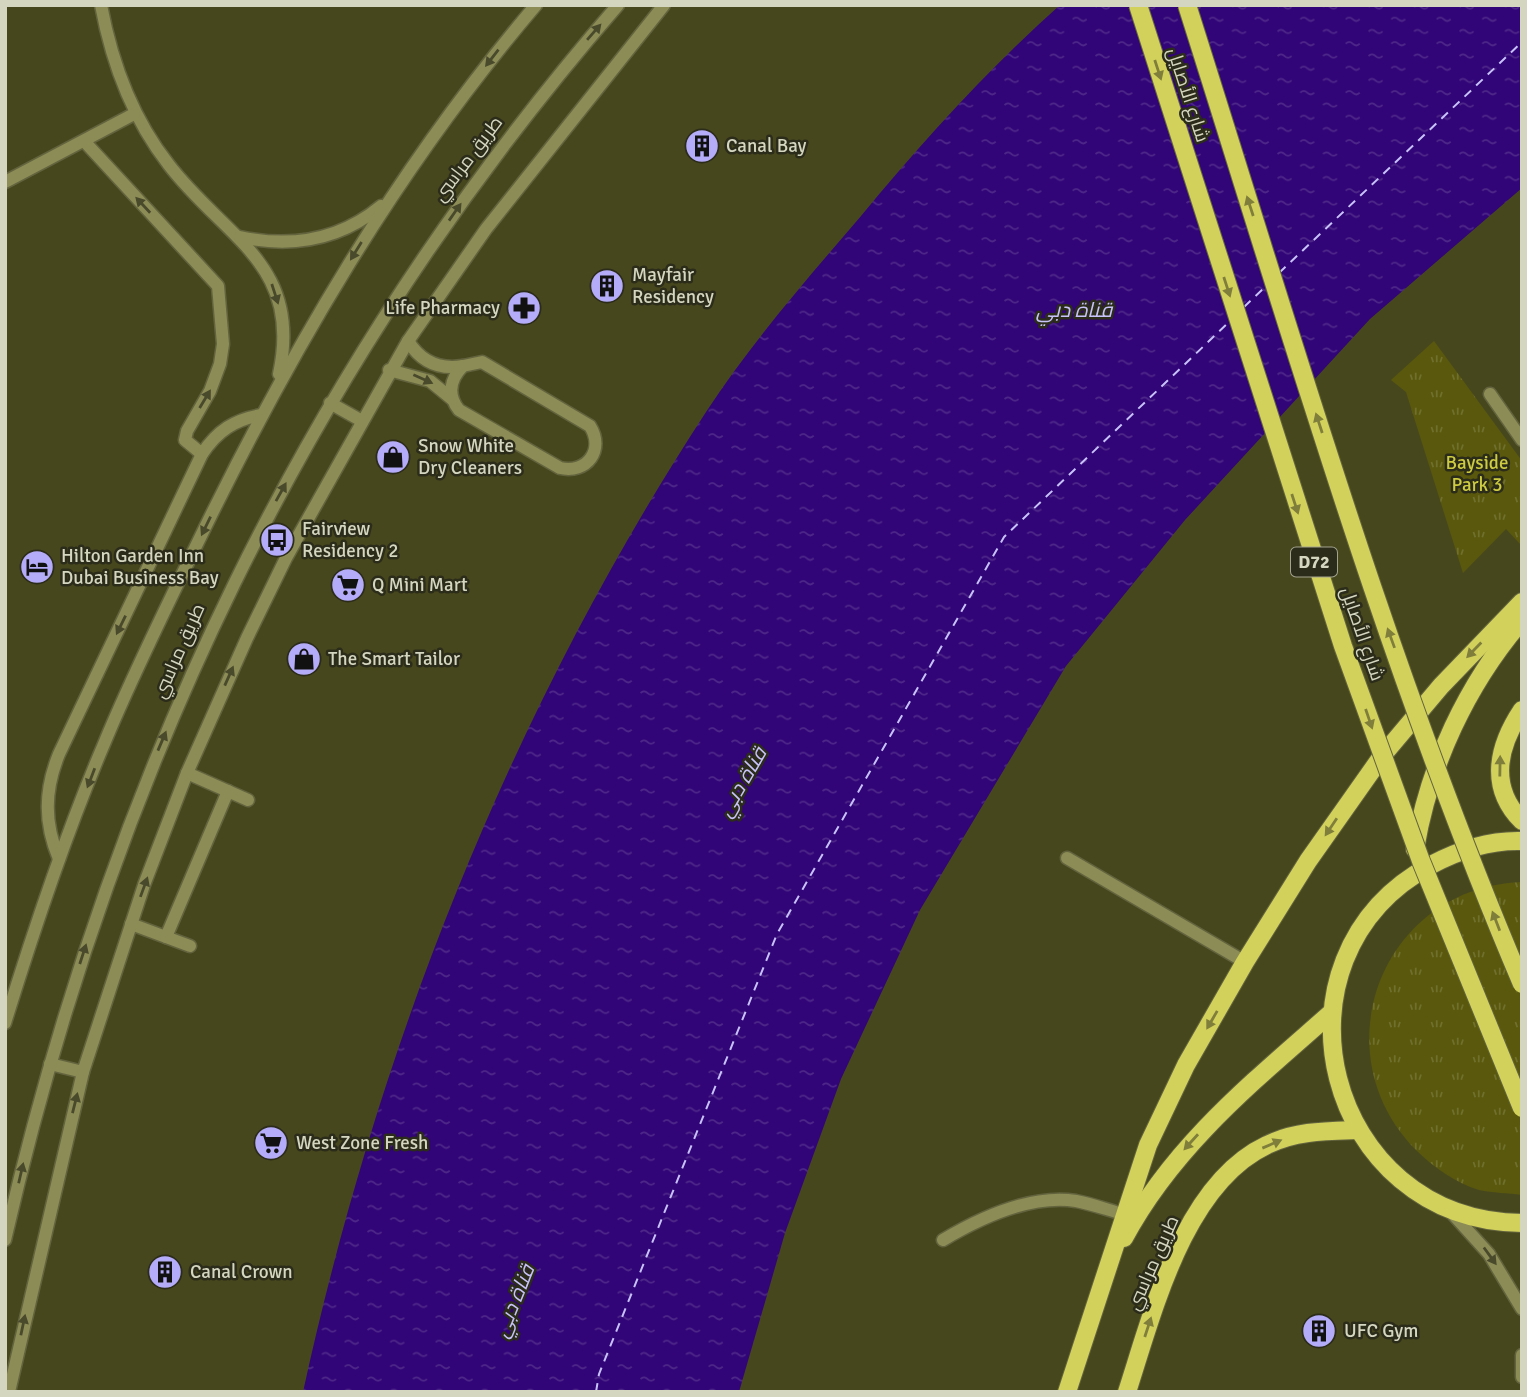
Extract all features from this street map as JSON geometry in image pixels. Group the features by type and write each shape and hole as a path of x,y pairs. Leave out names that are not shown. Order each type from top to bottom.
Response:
{"main road":[{"name":"شارع الأصايل","path":"1138,5 1347,658 1421,860 1522,1108"},
{"name":"شارع الأصايل","path":"1187,5 1383,616 1467,847 1522,984"},
{"path":"1108,1270 1123,1214 1166,1104 1245,962 1308,862 1382,757 1448,677 1522,602"},
{"path":"1410,876 1419,824 1433,774 1453,726 1478,680 1522,620"},
{"path":"1522,710 1508,732 1499,758 1500,786 1512,811 1522,821"},
{"path":"1522,841 1505,841 1455,852 1410,876 1371,914 1364,926 1344,961 1331,1013 1335,1074 1357,1130 1397,1178 1450,1211 1497,1223 1522,1223"},
{"path":"1108,1270 1143,1203 1189,1143 1331,1013"},
{"name":"طريق مراسي","path":"1128,1392 1169,1270 1188,1231 1218,1185 1240,1162 1266,1145 1296,1134 1357,1130"},
{"name":"طريق مراسي","path":"1067,1392 1108,1270"}],"street":[{"path":"101,5 108,40 134,114 190,191 240,237 267,272 281,314 282,358 270,400"},
{"name":"طريق مراسي","path":"5,1023 59,859 103,745 152,636 262,415 329,295 393,193 475,79 536,5"},
{"name":"طريق مراسي","path":"5,1240 50,1064 81,958 147,776 226,599 330,403 389,307 524,118 618,5"},
{"path":"9,1392 83,1072 131,924 187,773 286,558 389,370 408,341 509,199 664,5"},
{"path":"5,182 134,114"},
{"path":"83,141 218,286 223,344 220,364 211,391 187,431 185,440 202,454"},
{"path":"240,237 282,243 323,237 361,220 393,193"},
{"path":"389,370 424,378 452,399 465,414 560,468 568,470 585,465 595,451 595,433 583,420 490,365 472,363 442,367 431,364 422,358 408,341"},
{"path":"452,399 452,381 463,366"},
{"path":"1490,394 1522,440"},
{"path":"330,403 362,421"},
{"path":"59,859 52,843 47,807 52,771 202,454 221,431 247,417 262,415"},
{"path":"187,773 248,800"},
{"path":"166,937 228,791"},
{"path":"1067,858 1245,962"},
{"path":"131,924 190,946"},
{"path":"50,1064 83,1072"},
{"path":"943,1240 974,1222 1045,1203 1074,1201 1123,1214"},
{"path":"1450,1211 1489,1254 1522,1308"},
{"path":"1522,1355 1522,1377"}],"green space":[{"name":"Bayside Park 3","path":"1434,341 1522,461 1522,546 1506,529 1463,573 1406,392 1391,380"},
{"path":"1522,882 1522,1195 1470,1187 1445,1174 1416,1150 1387,1111 1372,1067 1370,1023 1380,981 1401,943 1433,912 1473,891"}],"water":[{"name":"قناة دبي","path":"1060,5 1522,5 1522,188 1370,319 1185,520 1066,666 920,910 841,1079 785,1233 739,1392 303,1392 334,1262 371,1134 412,1008 460,884 513,762 571,642 636,526 706,412 761,336 932,134 981,80"}],"ferry route":[{"path":"1279,273 1522,42"},
{"path":"1244,307 1265,287"},
{"path":"596,1392 599,1374 777,934 1004,537 1230,321"}],"place":[{"name":"Canal Bay","path":"702,146"},
{"name":"Mayfair Residency","path":"607,286"},
{"name":"Life Pharmacy","path":"524,308"},
{"name":"Snow White Dry Cleaners","path":"393,457"},
{"name":"Fairview Residency 2","path":"277,540"},
{"name":"Hilton Garden Inn Dubai Business Bay","path":"37,567"},
{"name":"Q Mini Mart","path":"348,585"},
{"name":"The Smart Tailor","path":"304,659"},
{"name":"West Zone Fresh","path":"271,1143"},
{"name":"Canal Crown","path":"165,1272"},
{"name":"UFC Gym","path":"1319,1331"}]}
